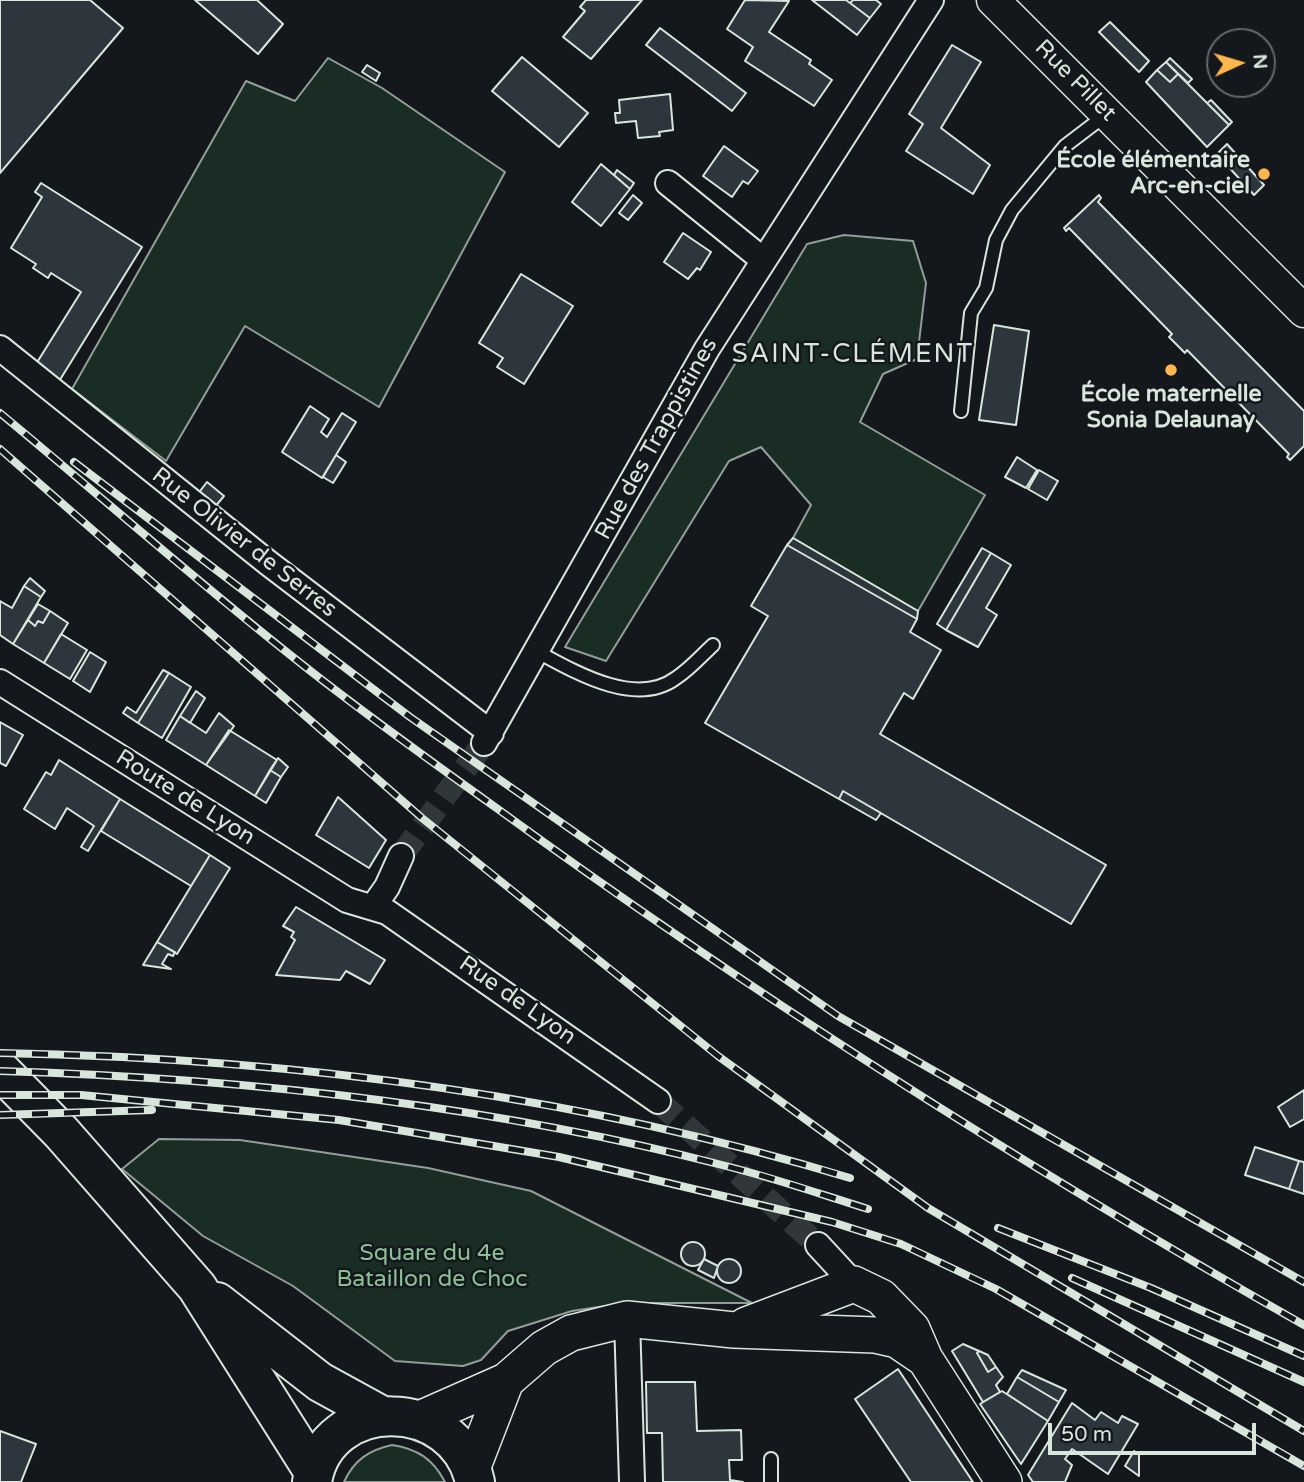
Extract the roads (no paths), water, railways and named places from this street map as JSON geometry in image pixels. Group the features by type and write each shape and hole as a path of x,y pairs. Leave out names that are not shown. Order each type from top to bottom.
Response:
{"main road":[{"path":"0,1070 71,1142 197,1287 313,1477"},
{"path":"828,1334 850,1312 855,1303 854,1284"},
{"path":"734,1330 854,1284 881,1297 912,1329 925,1359 1004,1482"},
{"path":"197,1287 320,1382 382,1416"},
{"path":"420,1419 506,1381 544,1348 571,1333 627,1319 734,1330 876,1335 897,1340 925,1359"},
{"path":"473,1475 506,1381"},
{"path":"313,1477 324,1451 340,1434 360,1422 382,1416 420,1419 451,1439 473,1475"}],"street":[{"name":"Rue des Trappistines","path":"488,738 707,349 762,259 932,0"},
{"name":"Rue Pillet","path":"993,0 1304,311"},
{"path":"668,183 762,259"},
{"name":"Rue Olivier de Serres","path":"8,355 488,738"},
{"name":"Route de Lyon","path":"0,681 347,900 373,907"},
{"path":"373,907 401,856"},
{"name":"Rue de Lyon","path":"373,907 387,912 484,977 658,1101"},
{"path":"818,1245 854,1284"},
{"path":"627,1319 632,1482"}],"lane":[{"path":"961,411 971,313 986,288 996,240 1012,209 1065,146 1108,114"},
{"path":"538,652 599,684 646,689 674,680 713,645"},
{"path":"771,1459 771,1482"}],"tunnel":[{"path":"401,856 484,743"},
{"path":"658,1101 818,1245"}],"railway":[{"path":"0,413 308,669 593,877 892,1078 1096,1204 1304,1325"},
{"path":"0,449 422,818 718,1056 928,1208 1304,1431"},
{"path":"74,462 410,717 838,1016 1304,1282"},
{"path":"0,1053 215,1063 430,1086 642,1124 747,1149 850,1178"},
{"path":"0,1071 181,1080 272,1088 454,1111 634,1144 777,1180 868,1209"},
{"path":"0,1095 81,1095 339,1120 559,1157 832,1222 901,1244 996,1289 1304,1466"},
{"path":"0,1115 152,1110"},
{"path":"998,1228 1151,1288 1304,1356"},
{"path":"1072,1278 1304,1382"}],"place":[{"name":"École élémentaire Arc-en-ciel","path":"1264,174"},
{"name":"École maternelle Sonia Delaunay","path":"1171,370"}],"district":[{"name":"SAINT-CLÉMENT","path":"853,355"}],"park label":[{"name":"Square du 4e Bataillon de Choc","path":"432,1267"}]}
